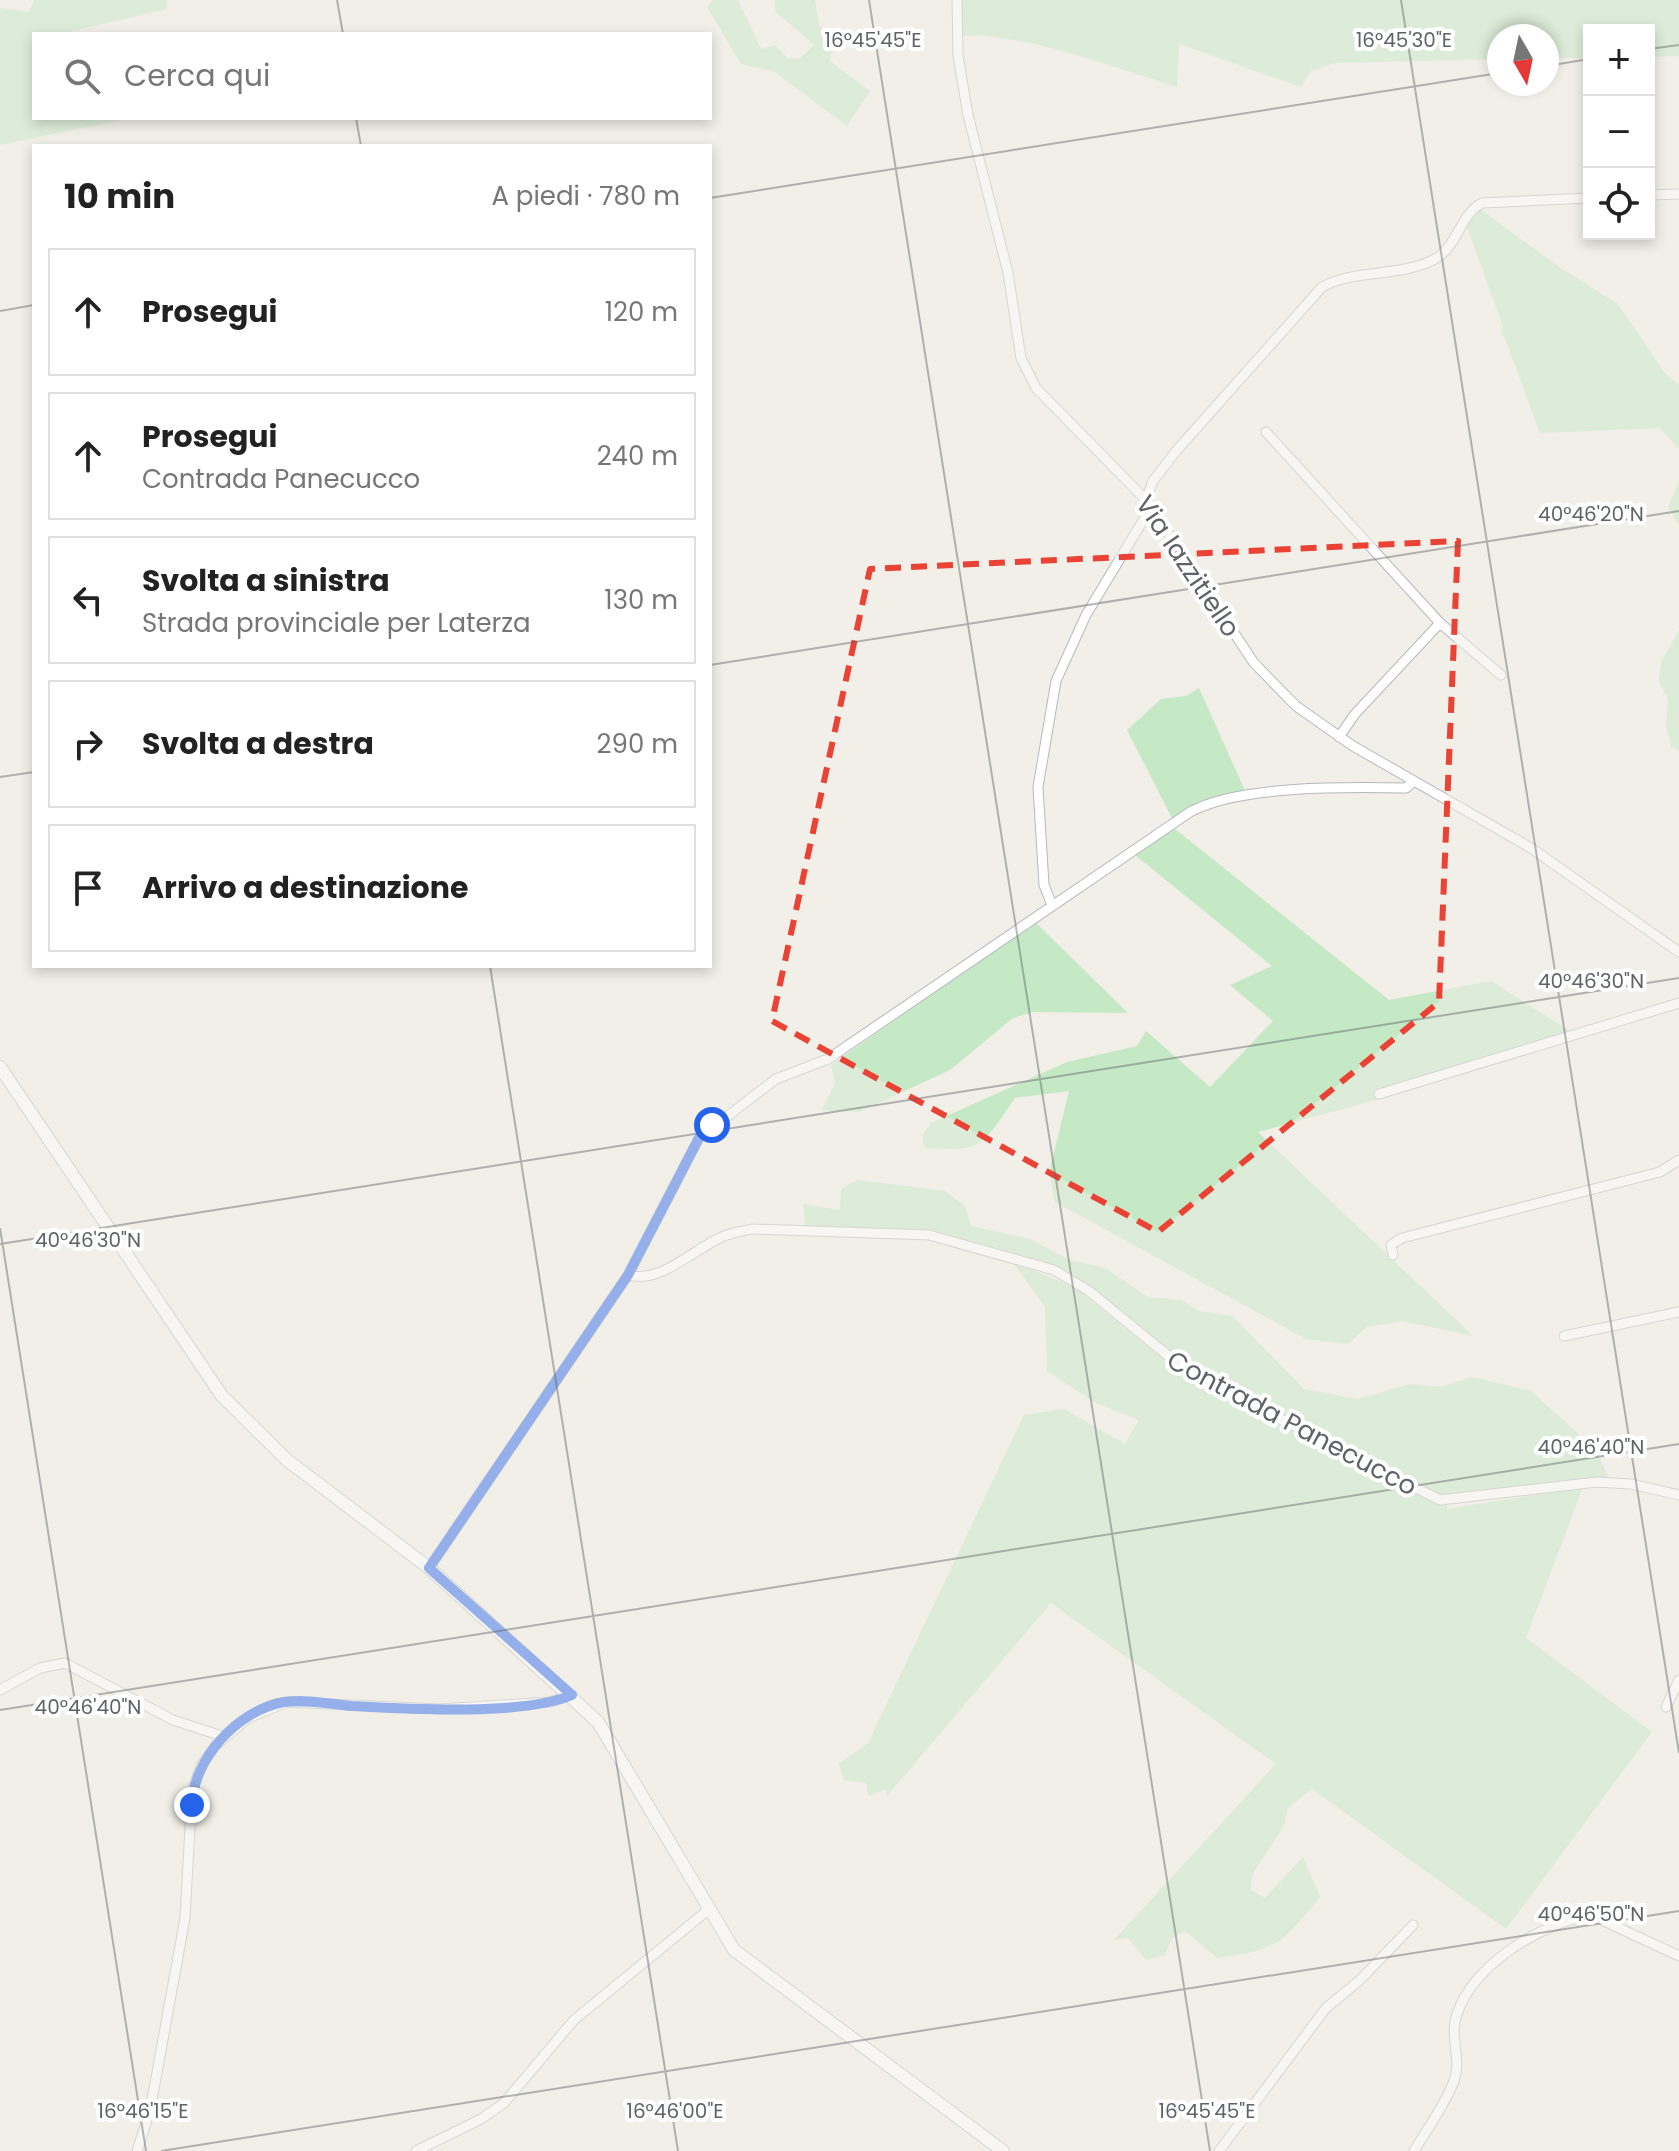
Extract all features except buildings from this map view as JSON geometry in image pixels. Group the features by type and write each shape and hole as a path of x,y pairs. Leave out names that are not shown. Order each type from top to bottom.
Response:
{"main road":[{"path":"0,1067 222,1396 287,1460 429,1568 572,1695 617,1748 708,1910 734,1950 759,1972 1003,2151"}],"street":[{"name":"Via Iazzitiello","path":"957,0 956,43 965,100 987,199 1008,273 1021,358 1036,388 1146,500 1254,663 1296,706 1339,737 1413,782 1531,848 1679,952"},
{"path":"1655,195 1679,194"},
{"path":"1052,905 1044,885 1040,854 1038,787 1056,681 1086,615 1148,512 1146,500 1153,481 1322,287 1354,276 1436,259 1455,240 1470,211 1482,203 1583,198"},
{"path":"1266,432 1440,623 1501,675"},
{"path":"1339,737 1355,714 1440,623"},
{"path":"429,1568 628,1275 699,1138 712,1125 776,1079 828,1059 1206,803 1245,795 1406,788 1413,782"},
{"path":"1379,1094 1679,1003"},
{"path":"1393,1255 1391,1245 1402,1238 1660,1172 1679,1160"},
{"name":"Contrada Panecucco","path":"628,1275 636,1277 663,1270 725,1235 752,1229 929,1235 1054,1270 1089,1291 1188,1372 1426,1496 1440,1500 1466,1500 1597,1482 1631,1484 1679,1495"},
{"path":"1564,1336 1679,1312"},
{"path":"0,1690 40,1668 65,1663 173,1720 225,1737"},
{"path":"1666,1707 1679,1680"},
{"path":"137,2151 150,2111 187,1905 192,1791 207,1755 225,1737 259,1712 287,1702 439,1709 531,1704 572,1695"},
{"path":"416,2151 481,2119 504,2103 574,2020 708,1910"},
{"path":"1414,2151 1454,2081 1458,2062 1456,2016 1483,1975 1507,1953 1544,1931 1591,1915 1679,1956"},
{"path":"1219,2151 1326,2008 1360,1980 1413,1925"}],"highlighted area":[{"path":"1458,541 1439,1002 1158,1232 772,1021 870,569"}],"green space":[{"path":"34,0 167,0 167,9 72,32 32,32 32,120 120,120 0,145 0,8 29,12"},
{"path":"713,0 738,0 761,49 775,45 788,58 799,59 814,45 776,12 774,0 815,0 819,26 834,38 830,61 870,91 847,126 775,72 741,64 707,7"},
{"path":"962,0 1679,0 1679,56 1655,57 1655,24 1583,24 1583,58 1559,58 1559,24 1487,24 1487,59 1335,63 1311,71 1301,87 1179,44 1177,87 1039,45 984,36 960,36"},
{"path":"1479,208 1559,267 1618,304 1664,372 1679,385 1679,449 1660,428 1540,433 1504,336 1500,334 1503,326 1467,227"},
{"path":"1679,481 1679,525 1668,507"},
{"path":"1679,630 1679,752 1671,746 1666,725 1668,699 1659,681 1661,662"},
{"path":"1199,688 1246,793 1201,801 1173,820 1127,730 1161,699 1186,696"},
{"path":"1175,829 1389,1000 1491,981 1571,1032 1430,1074 1408,1091 1258,1132 1473,1336 1403,1321 1367,1327 1348,1344 1306,1339 1055,1202 1049,1173 1069,1091 1015,1098 988,1136 971,1147 925,1148 922,1136 931,1123 1067,1062 1137,1046 1146,1031 1210,1087 1273,1021 1230,985 1272,966 1135,855"},
{"path":"1035,922 1128,1013 1033,1012 1013,1018 950,1070 859,1112 822,1110 835,1083 831,1065"},
{"path":"857,1180 945,1191 965,1206 971,1226 1030,1239 1070,1260 1105,1268 1148,1297 1181,1300 1199,1311 1232,1316 1304,1389 1358,1399 1410,1384 1441,1387 1472,1377 1531,1391 1595,1449 1609,1478 1435,1497 1447,1504 1447,1509 1583,1487 1526,1638 1652,1732 1506,1929 1312,1789 1288,1808 1284,1826 1252,1875 1251,1890 1265,1898 1303,1857 1320,1897 1287,1935 1266,1948 1217,1958 1185,1931 1172,1938 1165,1955 1146,1960 1128,1938 1114,1940 1276,1764 1051,1603 887,1796 885,1789 869,1796 866,1783 844,1780 839,1764 868,1743 1024,1415 1064,1409 1125,1444 1139,1420 1094,1402 1047,1371 1045,1307 1012,1261 1075,1288 1177,1370 1416,1488 1188,1369 1053,1267 924,1232 805,1230 803,1204 840,1210 841,1189"}],"route":[{"path":"192,1805 196,1777 207,1755 248,1718 280,1703 439,1709 531,1704 572,1695 429,1568 628,1275 699,1138 712,1125"}]}
